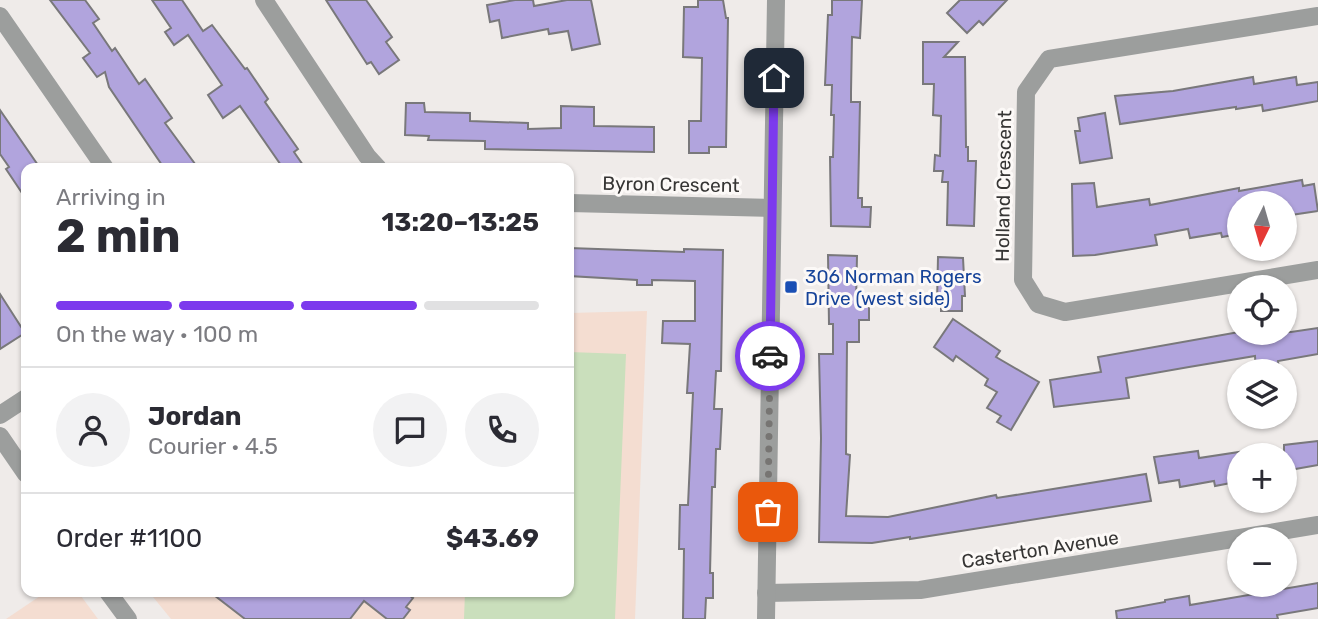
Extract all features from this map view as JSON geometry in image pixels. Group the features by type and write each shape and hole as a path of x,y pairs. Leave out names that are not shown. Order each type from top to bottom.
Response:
{"street":[{"path":"264,0 373,163"},
{"path":"766,619 776,0"},
{"path":"0,16 102,163"},
{"name":"Holland Crescent","path":"1318,16 1049,59 1026,92 1022,250 1023,280 1038,304 1065,312 1318,270"},
{"name":"Byron Crescent","path":"574,203 772,208"},
{"path":"0,415 21,401"},
{"path":"0,436 21,467"},
{"name":"Casterton Avenue","path":"766,593 920,590 1318,525"},
{"path":"112,597 128,619"}],"shaded area":[{"path":"647,311 635,619 171,619 153,597 574,597 574,313"},
{"path":"39,597 82,597 98,619 6,619"}],"green space":[{"path":"574,352 626,354 615,619 464,619 465,597 574,597"}],"building":[{"path":"50,0 85,0 99,19 93,23 112,51 115,48 139,84 145,79 172,118 165,123 194,163 161,163 109,87 105,72 97,77 83,58 90,53"},
{"path":"152,0 182,0 203,31 212,25 268,99 265,102 298,149 294,152 302,163 280,163 240,106 223,118 208,95 222,85 188,35 174,45 165,32 171,28"},
{"path":"326,0 366,0 392,37 386,42 399,60 379,74 371,62 367,64"},
{"path":"533,0 534,6 567,0 591,0 600,44 572,50 568,31 549,34 548,29 502,38 499,20 490,22 487,5"},
{"path":"698,0 723,0 728,18 726,147 709,147 709,153 689,153 689,121 701,121 702,58 683,57 684,7 698,7"},
{"path":"832,0 862,0 860,38 852,37 851,102 860,102 858,198 862,198 862,207 871,207 870,227 831,226 830,157 833,157 834,115 831,115 832,85 825,85 828,15 832,15"},
{"path":"960,0 1007,0 983,25 979,21 967,33 947,13"},
{"path":"923,42 958,42 944,57 965,57 966,147 968,161 976,161 974,226 947,225 948,182 942,182 943,171 934,171 935,155 940,156 941,116 933,115 934,84 923,84"},
{"path":"1253,77 1254,84 1296,77 1297,85 1318,82 1318,101 1263,111 1262,105 1236,107 1120,124 1115,96 1173,91"},
{"path":"406,103 424,103 425,112 470,113 470,121 528,123 528,129 561,128 561,106 594,107 594,126 654,127 654,152 485,149 485,141 428,140 429,136 405,135"},
{"path":"0,110 37,163 21,163 21,192 0,154"},
{"path":"1105,113 1112,158 1080,163 1075,131 1080,131 1078,118"},
{"path":"1302,180 1303,186 1314,184 1318,211 1297,214 1297,191 1239,191"},
{"path":"1094,183 1097,207 1149,199 1150,205 1239,188 1239,191 1227,191 1227,236 1222,237 1221,233 1190,238 1188,229 1155,235 1157,245 1073,256 1072,184"},
{"path":"574,248 684,252 684,249 723,250 721,371 716,371 714,409 722,409 720,449 716,449 715,487 712,487 710,573 713,573 713,598 706,598 705,619 683,619 684,549 679,549 680,505 688,505 693,393 687,393 690,344 662,343 663,321 695,321 695,281 652,280 652,285 637,285 637,280 574,276"},
{"path":"828,255 857,256 856,303 869,303 869,320 859,320 859,342 847,342 846,454 850,455 846,516 888,517 996,495 997,498 1146,474 1151,501 910,539 872,543 819,542 819,354 833,354 833,324 829,324"},
{"path":"938,257 963,258 965,296 962,296 962,311 941,311 941,303 937,303"},
{"path":"0,294 21,327 21,336 0,349"},
{"path":"953,319 1000,351 996,357 1039,382 1011,430 997,422 1001,416 987,408 997,392 985,385 988,379 956,356 953,361 934,347"},
{"path":"1318,328 1318,354 1289,359 1255,359 1255,356 1227,359 1126,378 1129,398 1054,407 1050,380 1101,372 1098,357 1227,334 1227,345 1297,345 1297,331"},
{"path":"1318,441 1318,465 1297,469 1297,443"},
{"path":"1198,451 1199,458 1227,454 1227,484 1215,486 1214,481 1180,487 1179,480 1159,483 1154,457"},
{"path":"1318,583 1318,608 1277,615 1278,619 1117,619 1116,611 1189,596 1190,605 1237,597 1297,597 1297,587"},
{"path":"216,597 413,598 406,607 410,610 403,619 387,619 364,601 350,619 245,619"}],"way so far":[{"path":"768,512 770,356"}],"place":[{"name":"306 Norman Rogers Drive (west side)","path":"791,287"}],"route":[{"path":"770,356 774,78"}]}
